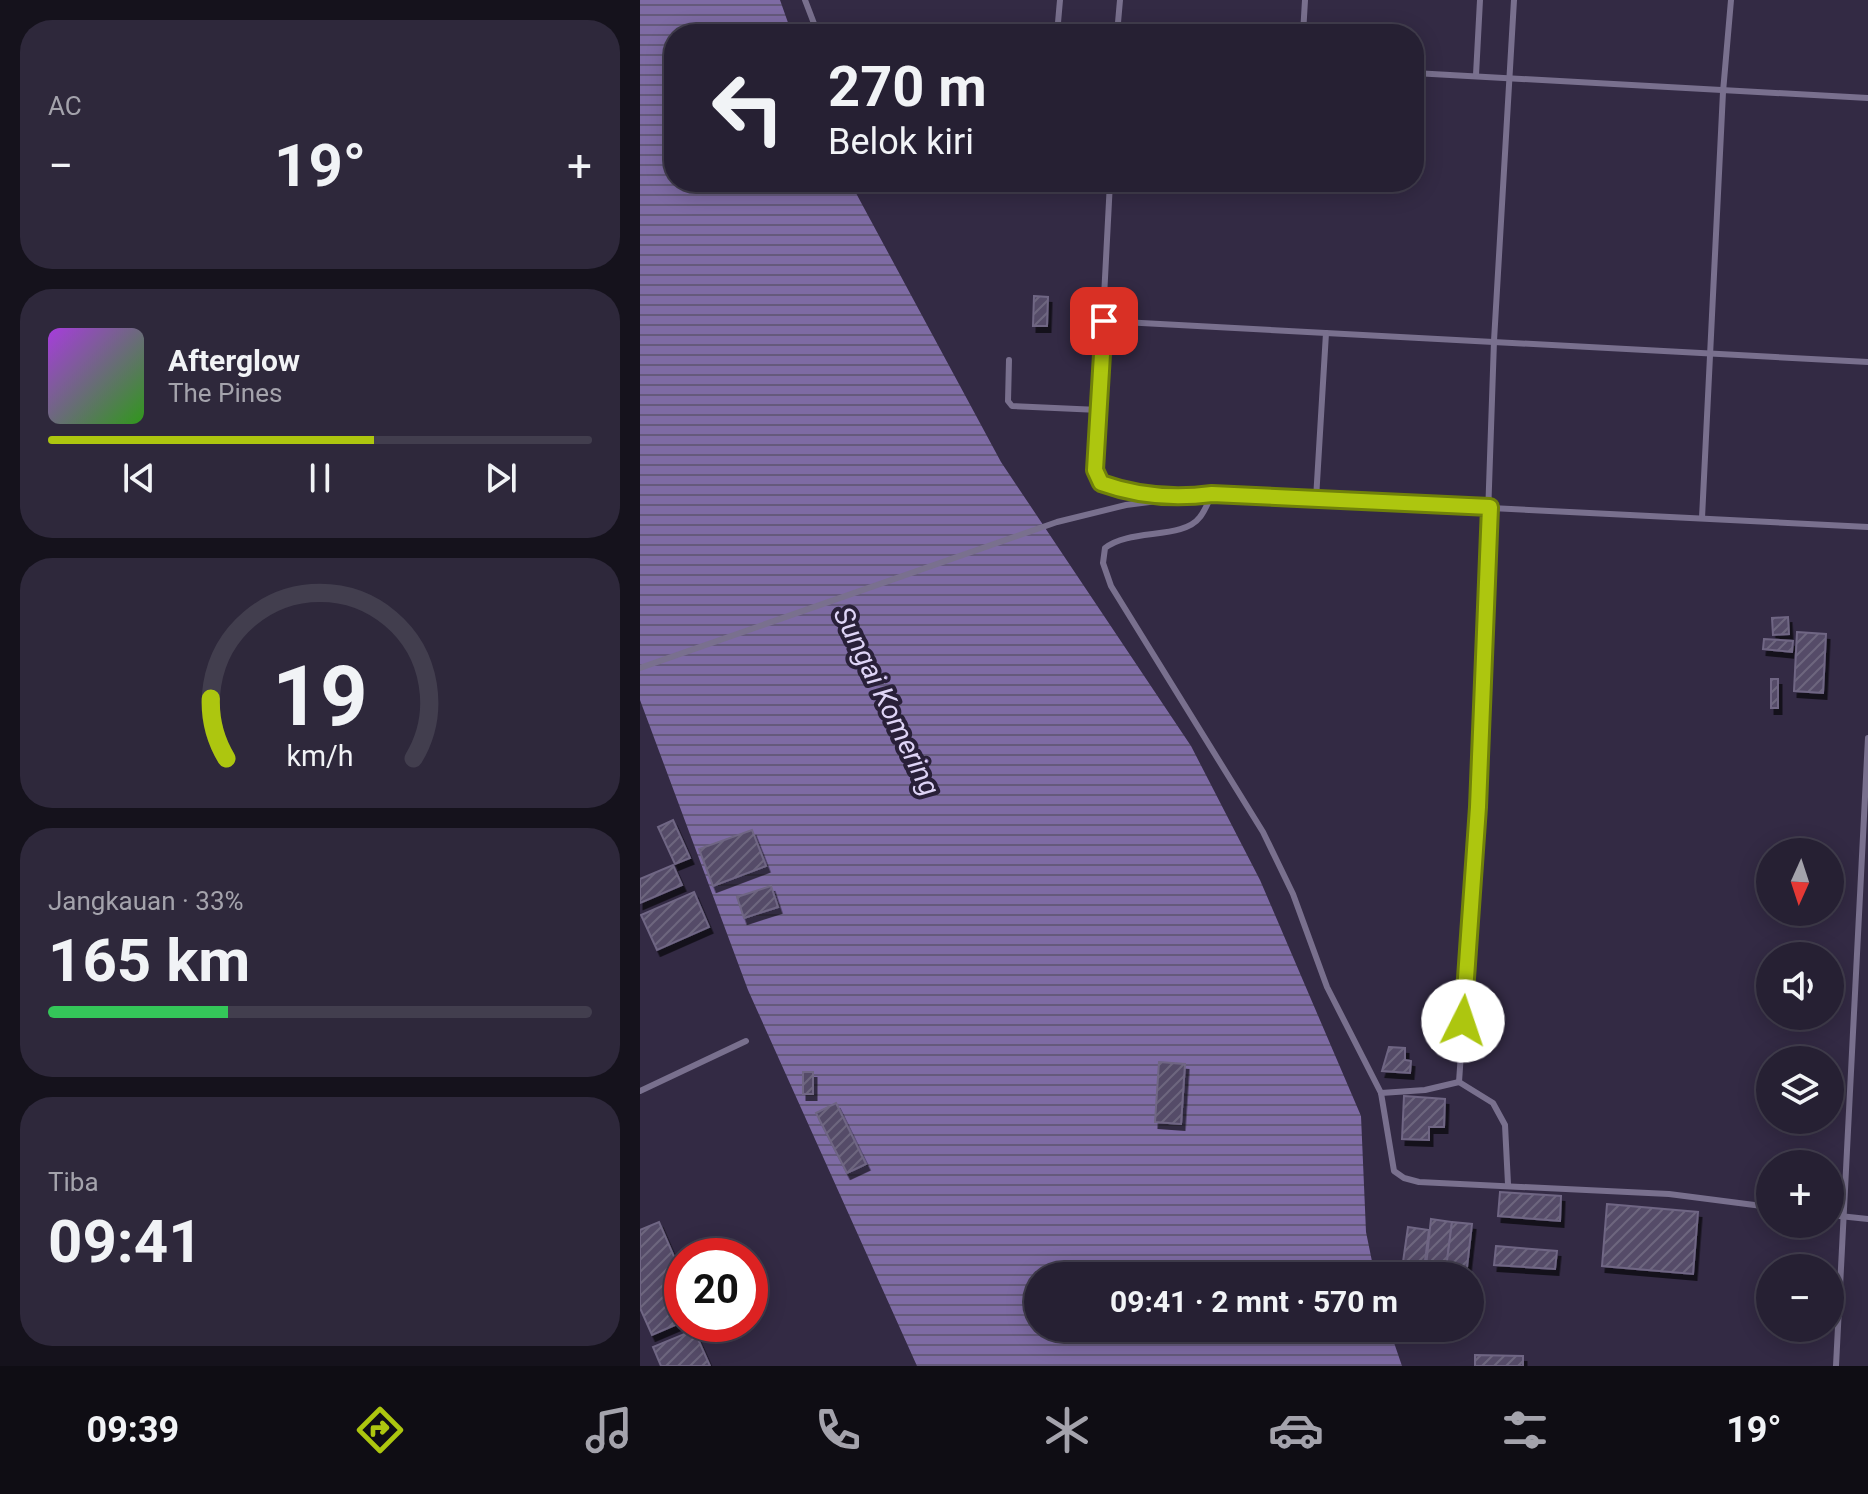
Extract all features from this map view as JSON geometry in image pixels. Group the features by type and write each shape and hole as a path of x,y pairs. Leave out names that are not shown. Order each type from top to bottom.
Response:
{"lane":[{"path":"805,0 814,24"},
{"path":"1058,24 1060,0"},
{"path":"1118,24 1120,0"},
{"path":"1304,24 1305,0"},
{"path":"1476,75 1480,0"},
{"path":"1459,1082 1478,807 1494,341 1505,105 1511,78 1514,0"},
{"path":"1702,518 1723,92 1731,0"},
{"path":"1424,73 1868,98"},
{"path":"1110,192 1095,470 1101,483 1121,490 1179,498"},
{"path":"1104,321 1868,362"},
{"path":"1316,499 1326,333"},
{"path":"1009,360 1008,401 1012,406 1099,410"},
{"path":"1212,494 1200,518 1189,527 1117,539 1105,548 1103,563 1111,586 1263,832 1293,894 1327,987 1381,1093 1389,1157 1394,1171 1404,1178 1669,1194 1756,1205"},
{"path":"640,668 1057,522 1126,505 1212,494 1868,527"},
{"path":"1868,738 1864,873 1844,1216 1868,1219"},
{"path":"640,1091 746,1041"},
{"path":"1381,1093 1425,1090 1459,1082 1493,1103 1505,1125 1508,1184"},
{"path":"1836,1366 1843,1238"}],"water":[{"name":"Sungai Komering","path":"640,0 780,0 788,24 664,24 664,192 855,192 1001,462 1191,746 1260,880 1361,1116 1366,1232 1372,1262 1024,1262 1024,1342 1394,1342 1402,1366 917,1366 748,990 640,700"}],"building":[{"path":"1034,296 1048,297 1047,326 1033,326"},
{"path":"1788,617 1789,634 1773,635 1772,618"},
{"path":"1797,632 1826,634 1823,693 1794,691"},
{"path":"1764,639 1793,641 1792,652 1763,649"},
{"path":"1771,679 1778,679 1778,708 1771,708"},
{"path":"673,820 690,858 675,864 658,827"},
{"path":"752,830 766,866 713,886 699,849"},
{"path":"673,865 682,885 640,903 640,879"},
{"path":"771,886 778,907 744,918 737,897"},
{"path":"694,892 709,927 657,950 641,915"},
{"path":"1389,1047 1405,1048 1405,1060 1411,1061 1410,1073 1382,1071"},
{"path":"1159,1062 1185,1064 1181,1124 1155,1122"},
{"path":"803,1072 813,1072 813,1094 803,1094"},
{"path":"1404,1096 1445,1099 1444,1127 1429,1127 1429,1140 1402,1139"},
{"path":"836,1103 866,1164 847,1173 816,1113"},
{"path":"1500,1192 1561,1196 1560,1221 1498,1216"},
{"path":"1607,1204 1698,1212 1693,1274 1602,1266"},
{"path":"1431,1219 1452,1222 1447,1262 1426,1262"},
{"path":"659,1222 666,1238 664,1330 652,1335 640,1308 640,1230"},
{"path":"1452,1222 1472,1224 1468,1262 1447,1262"},
{"path":"1408,1227 1429,1230 1425,1262 1403,1262"},
{"path":"1496,1246 1557,1251 1555,1269 1494,1265"},
{"path":"665,1342 699,1342 710,1366 661,1366 653,1347"},
{"path":"1475,1355 1523,1356 1523,1366 1475,1366"}],"route":[{"path":"1104,321 1095,470 1101,483 1121,490 1179,498 1212,494 1490,507 1478,807 1463,1021"}]}
